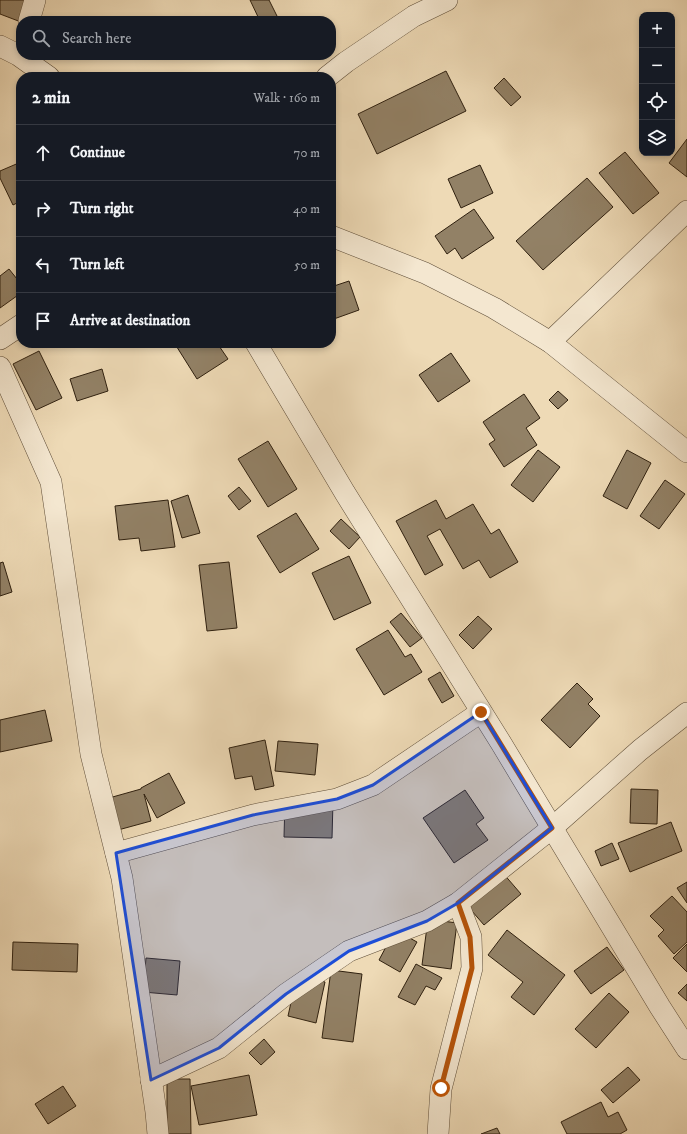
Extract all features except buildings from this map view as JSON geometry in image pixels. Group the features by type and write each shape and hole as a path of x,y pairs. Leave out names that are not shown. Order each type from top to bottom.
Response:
{"street":[{"path":"30,16 35,0"},
{"path":"333,72 414,16 447,0"},
{"path":"27,60 43,72"},
{"path":"550,342 687,211"},
{"path":"336,238 425,273 494,308 550,342 687,452"},
{"path":"0,339 16,328"},
{"path":"259,348 345,493 687,1049"},
{"path":"0,367 51,482 91,754 122,878 158,1134"},
{"path":"116,853 253,815 337,799 373,785 481,712"},
{"path":"151,1080 220,1048 286,994 349,951 427,921 458,903 552,828 640,750 687,713"},
{"path":"438,1134 441,1088 472,968 470,937 458,903"}],"highlighted area":[{"path":"481,712 552,828 458,903 427,921 349,951 286,994 219,1048 151,1080 116,853 253,815 337,799 373,785"}],"route":[{"path":"441,1088 472,968 470,937 458,903 552,828 481,712"}]}
